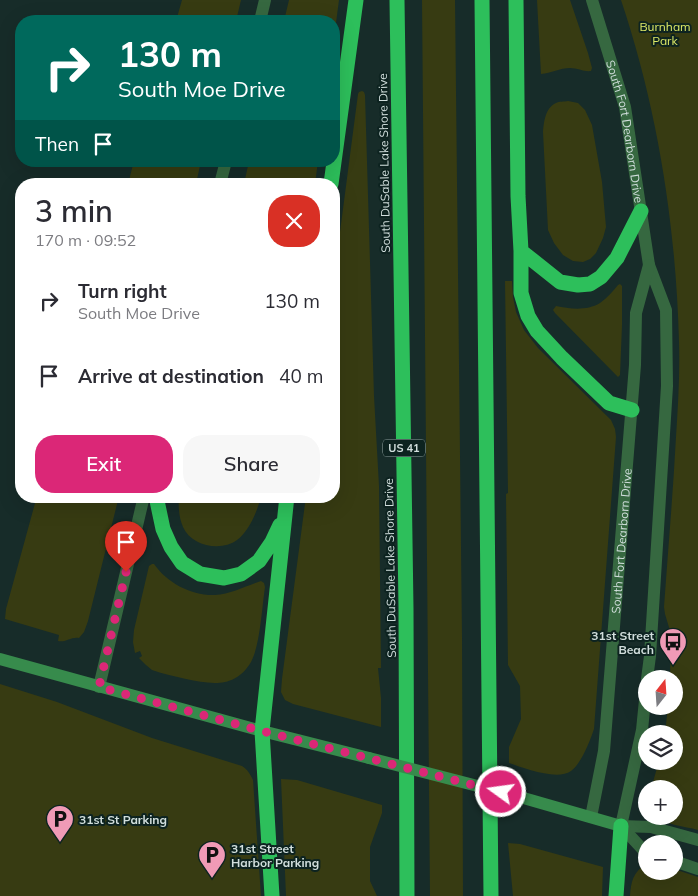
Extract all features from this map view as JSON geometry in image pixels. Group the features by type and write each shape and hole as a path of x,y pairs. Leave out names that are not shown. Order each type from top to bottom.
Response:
{"highway":[{"path":"340,118 356,0"},
{"name":"South DuSable Lake Shore Drive","path":"397,0 406,608 407,896"},
{"path":"482,0 491,896"},
{"path":"516,0 521,293 528,316 537,331 609,403 632,410"},
{"path":"521,251 560,282 578,285 590,284 601,277 617,258 642,211"},
{"path":"157,503 163,529 182,563 200,574 224,578 241,574 259,561 272,542 284,517"},
{"path":"272,896 262,731 286,503"},
{"path":"616,896 621,826"}],"main road":[{"path":"0,659 262,731 520,797 621,826"}],"street":[{"path":"261,15 265,0"},
{"name":"South Fort Dearborn Drive","path":"592,0 625,107 649,265 666,310 667,386 649,670"},
{"name":"South Fort Dearborn Drive","path":"590,817 604,751 632,410 636,313 649,265"},
{"path":"99,687 142,503"},
{"path":"621,826 642,730 644,715"},
{"path":"621,826 651,827 698,840"},
{"path":"621,826 638,844"},
{"path":"683,864 698,869"}],"green space":[{"path":"182,0 241,0 237,15 178,15"},
{"path":"289,0 339,0 337,15 285,15"},
{"path":"422,0 455,0 463,896 430,896"},
{"path":"537,0 570,0 588,53 591,71 566,68 541,74"},
{"name":"Burnham Park","path":"621,0 698,0 698,830 678,825 683,825 683,780 654,780 656,770 683,770 683,725 666,725 667,715 683,715 683,670 670,670 671,634 664,607 677,414 679,342 674,256 663,169 655,126 634,42"},
{"path":"359,92 364,92 365,95 374,396 379,486 381,668 378,668 381,727 293,704 285,700 281,692 305,503 340,503 340,232"},
{"path":"568,101 578,103 585,110 592,125 602,182 606,227 596,253 590,259 583,262 573,261 563,255 554,243 548,230 544,124 547,112 552,105"},
{"path":"132,167 200,167 197,178 130,178"},
{"path":"248,167 317,167 316,178 245,178"},
{"path":"505,281 512,281 516,312 524,330 538,348 611,420 616,437 594,729 585,752 575,768 565,774 558,775 540,773 509,763 509,747 521,719 520,686 508,665"},
{"path":"620,284 622,286 622,325 620,375 618,377 553,310 556,306 578,309 595,306"},
{"path":"35,503 117,503 88,621 84,632 79,638 58,641 59,635 5,619 6,609"},
{"path":"179,503 259,503 252,520 241,536 230,544 223,546 199,543 187,534 183,527"},
{"path":"152,564 181,587 206,595 227,593 261,581 264,583 257,646 251,662 238,677 230,681 213,683 186,679 152,670 139,658 142,656 140,651 135,653 133,642 134,630 149,566"},
{"path":"0,684 57,702 152,738 242,766 249,772 253,780 261,896 0,896"},
{"path":"281,779 297,780 382,805 382,813 370,847 370,881 377,896 286,896"},
{"path":"508,843 520,844 603,867 602,896 513,896"},
{"path":"638,870 638,880 683,880 683,872 698,877 698,896 630,896"}],"place":[{"name":"31st Street Beach","path":"673,666"},
{"name":"31st St Parking","path":"60,843"},
{"name":"31st Street Harbor Parking","path":"212,879"}],"route":[{"path":"126,572 99,687 501,792"}]}
